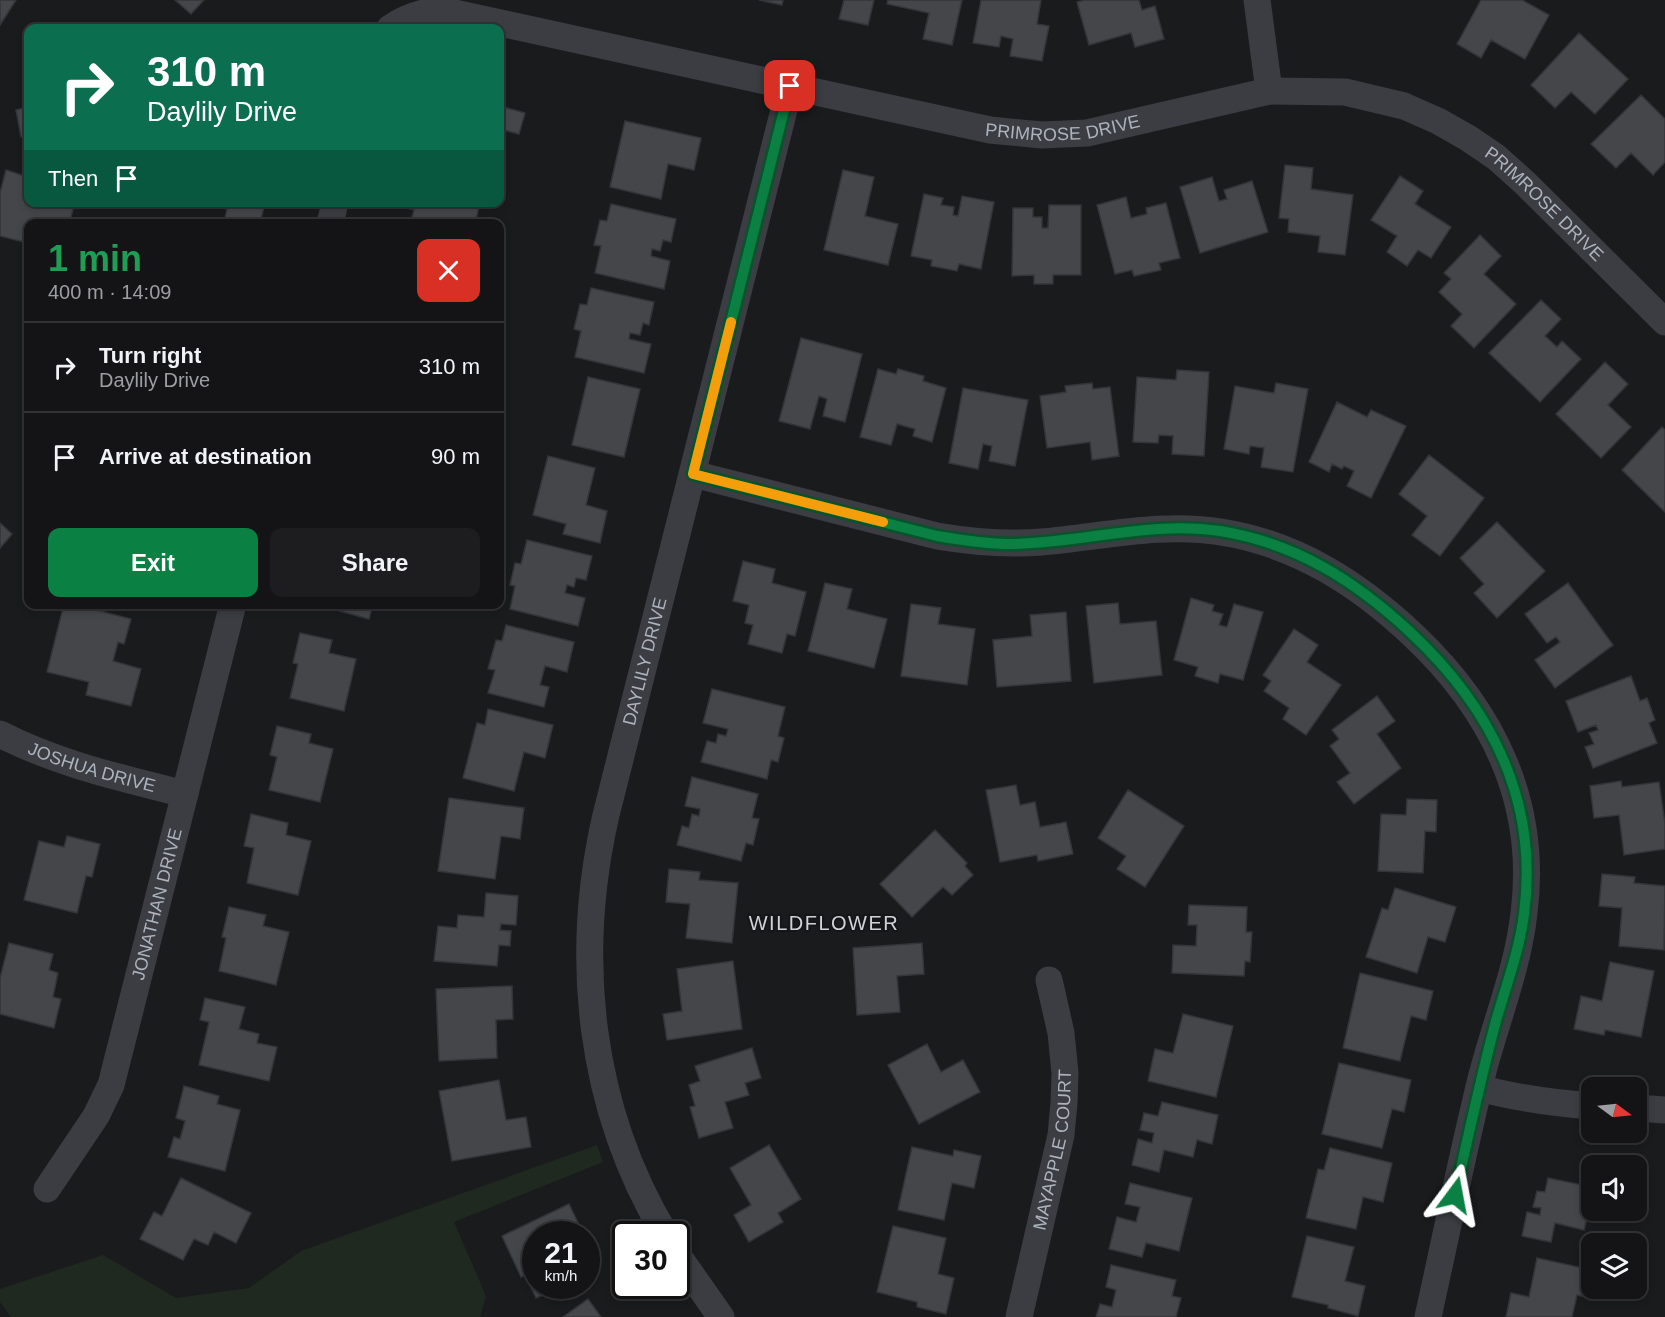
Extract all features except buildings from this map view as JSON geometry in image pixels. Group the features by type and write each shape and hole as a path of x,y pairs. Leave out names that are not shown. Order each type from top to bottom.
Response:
{"street":[{"path":"1257,0 1269,91"},
{"name":"PRIMROSE DRIVE","path":"396,24 424,12 441,10 990,130 1042,135 1087,133 1269,91 1345,92 1375,98 1404,106 1438,121 1496,157 1665,322"},
{"name":"DAYLILY DRIVE","path":"658,1221 639,1186 624,1148 601,1071 591,999 590,916 593,879 606,815 790,86"},
{"path":"693,474 937,536 972,542 1031,543 1184,528 1220,531 1260,541 1319,564 1345,579 1378,604 1437,658 1482,715 1499,747 1521,814 1526,851 1524,913 1519,942 1479,1088 1428,1317"},
{"name":"JONATHAN DRIVE","path":"47,1189 96,1116 111,1085 232,609"},
{"name":"JOSHUA DRIVE","path":"0,734 31,750 64,762 185,794"},
{"name":"MAYAPPLE COURT","path":"1019,1317 1061,1135 1064,1102 1065,1073 1061,1033 1049,980"},
{"path":"1479,1088 1512,1097 1581,1105"},
{"path":"1647,1109 1665,1110"},
{"path":"690,1273 721,1317"}],"shaded area":[{"path":"597,1145 603,1162 454,1222 486,1296 480,1317 11,1317 0,1302 0,1289 103,1255 176,1298 249,1288 301,1251"}],"slow traffic":[{"path":"731,322 693,474 883,522"}],"district":[{"name":"WILDFLOWER","path":"824,923"}],"route":[{"path":"790,86 693,474 937,536 972,542 1009,544 1042,542 1184,528 1220,531 1288,550 1345,579 1378,604 1437,658 1482,715 1499,747 1521,814 1526,851 1524,913 1519,942 1494,1028 1455,1195"}]}
